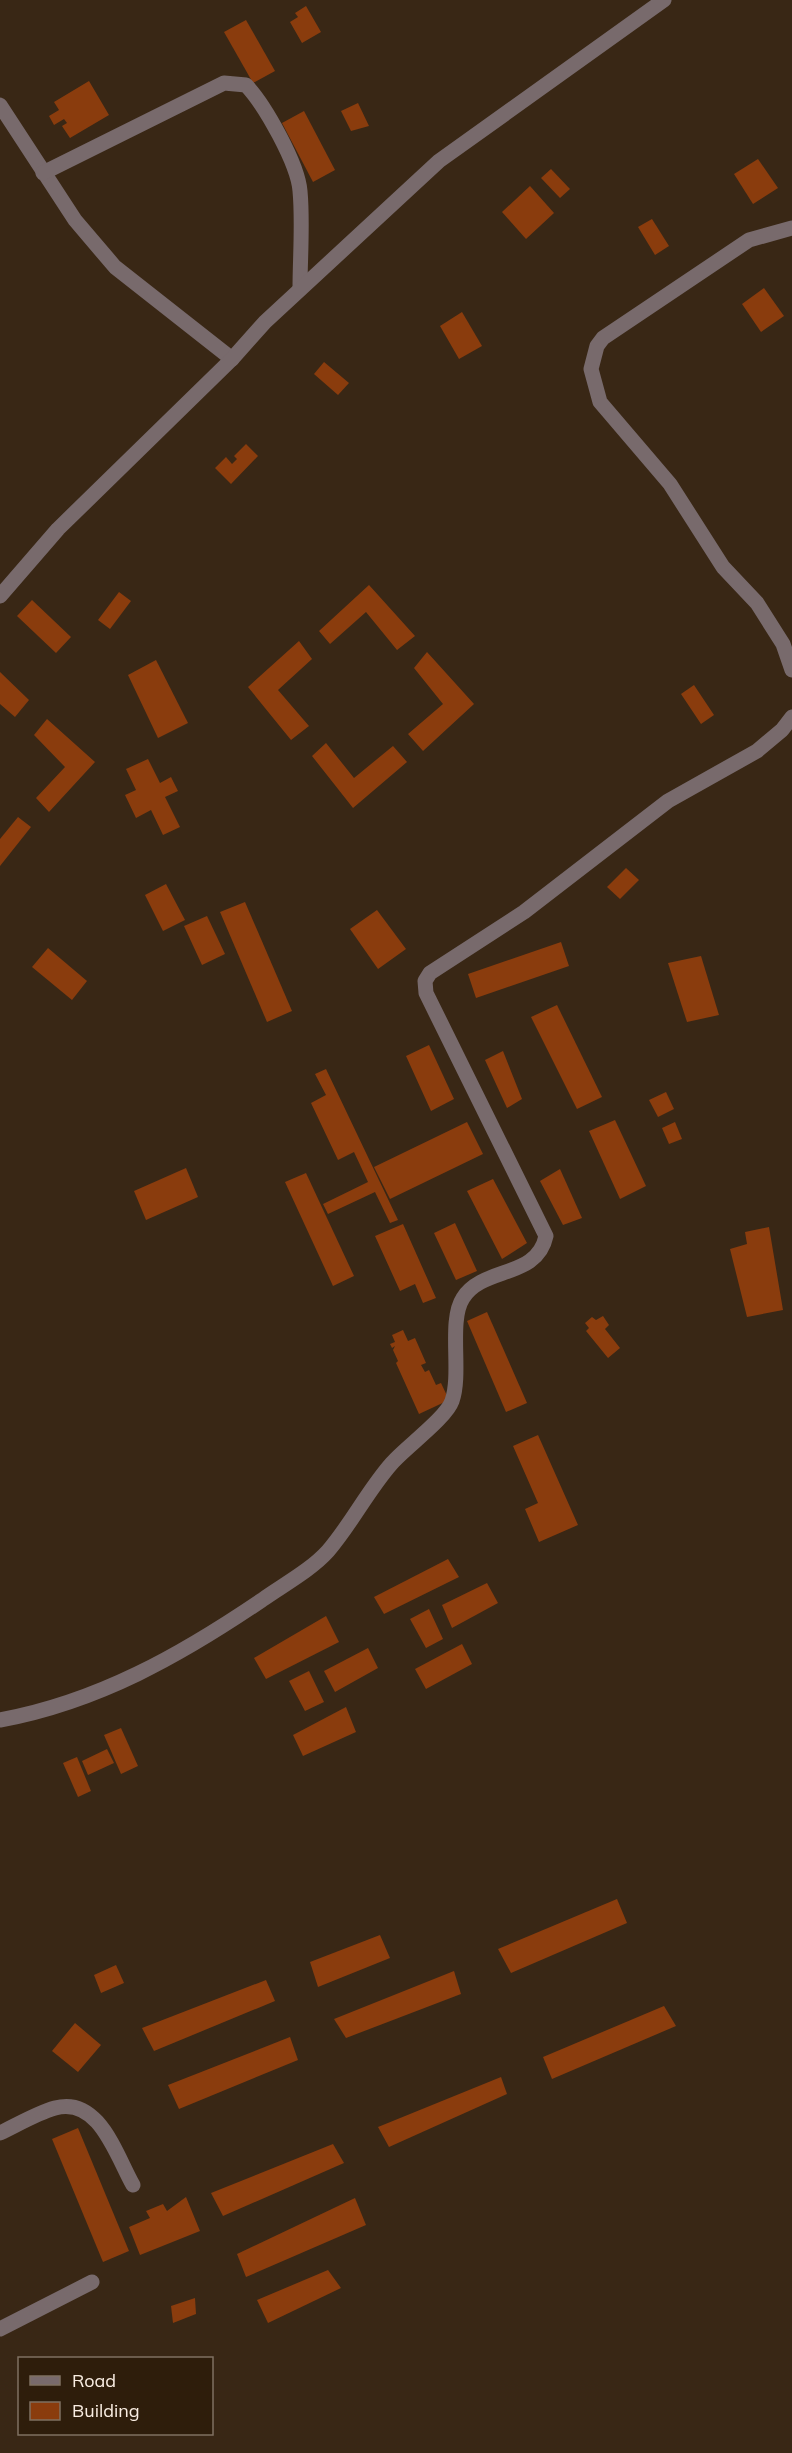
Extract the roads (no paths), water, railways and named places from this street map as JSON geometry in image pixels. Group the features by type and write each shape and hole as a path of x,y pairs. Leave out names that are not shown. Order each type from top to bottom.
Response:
{"street":[{"path":"0,596 58,529 300,289 439,161 664,0"},
{"path":"43,173 224,83 246,85 259,99 295,170 300,190 300,289"},
{"path":"0,105 75,220 115,267 232,358"},
{"path":"792,228 749,240 603,338 597,346 591,369 600,402 670,484 723,567 757,603 783,644 792,670"},
{"path":"0,1720 62,1706 91,1696 205,1639 272,1593 327,1552 358,1512 374,1484 400,1453 445,1412 452,1402 456,1375 459,1307 463,1297 475,1286 533,1260 543,1250 546,1236 426,993 425,981 430,973 524,912 668,801 757,751 782,730 792,717"},
{"path":"0,2133 55,2108 78,2106 96,2117 133,2186"},
{"path":"0,2329 92,2282"}]}
